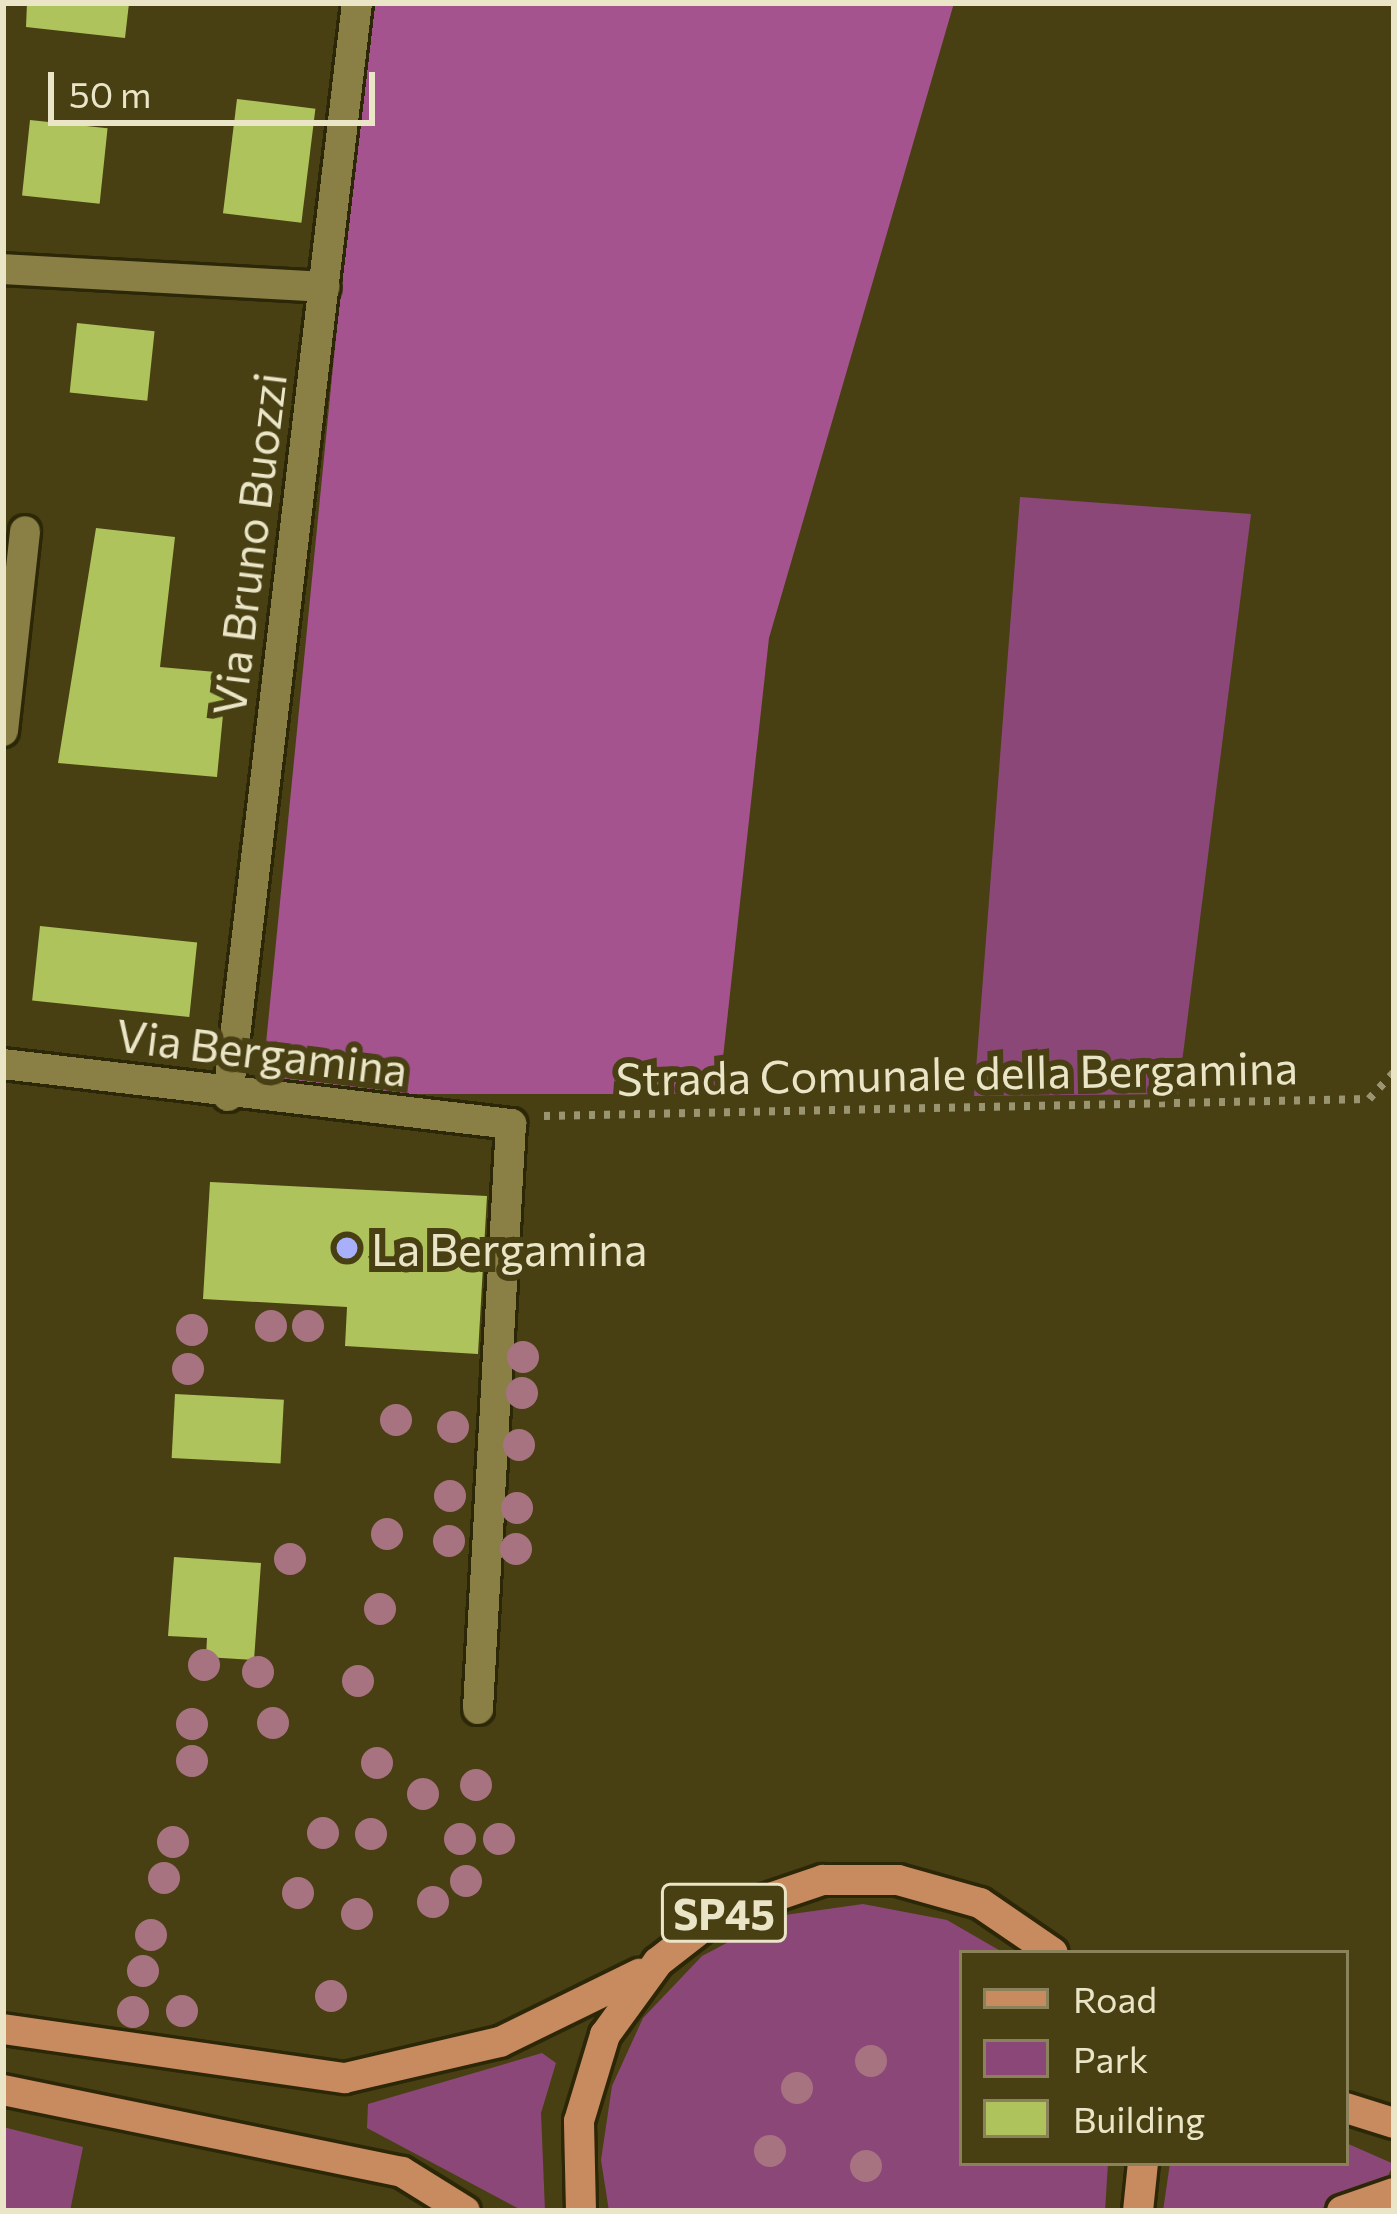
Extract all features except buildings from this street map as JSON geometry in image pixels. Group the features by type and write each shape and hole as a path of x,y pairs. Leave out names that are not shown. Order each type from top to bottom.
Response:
{"main road":[{"name":"SP45","path":"3,2029 345,2078 500,2042 658,1962 750,1899 860,1877 980,1904 1049,1950"},
{"name":"SP45","path":"581,2211 576,2150 593,2063 658,1962"},
{"path":"3,2090 402,2173 465,2211"},
{"path":"1349,2109 1394,2123"},
{"path":"1138,2211 1143,2166"},
{"path":"1342,2211 1394,2193"}],"street":[{"name":"Via Bruno Buozzi","path":"228,1096 357,3"},
{"path":"3,269 324,286"},
{"path":"3,731 25,531"},
{"name":"Via Bergamina","path":"3,1064 228,1096 512,1124"},
{"path":"478,1709 512,1124"}],"path":[{"name":"Strada Comunale della Bergamina","path":"512,1124 563,1110 1369,1099 1394,1072"}],"green space":[{"path":"1020,497 1251,514 1178,1094 974,1096"},
{"path":"863,1904 947,1920 999,1950 959,1950 959,2166 1108,2166 1105,2211 609,2211 601,2160 612,2086 643,2018 702,1956 778,1916"},
{"path":"542,2053 556,2063 541,2113 545,2211 523,2211 367,2128 368,2104"},
{"path":"3,2127 83,2147 70,2211 3,2211"},
{"path":"1349,2144 1394,2164 1382,2187 1313,2211 1163,2211 1170,2166 1349,2166"}],"shaded area":[{"path":"369,3 954,3 769,638 719,1094 261,1094"}],"place":[{"name":"La Bergamina","path":"347,1248"}]}
